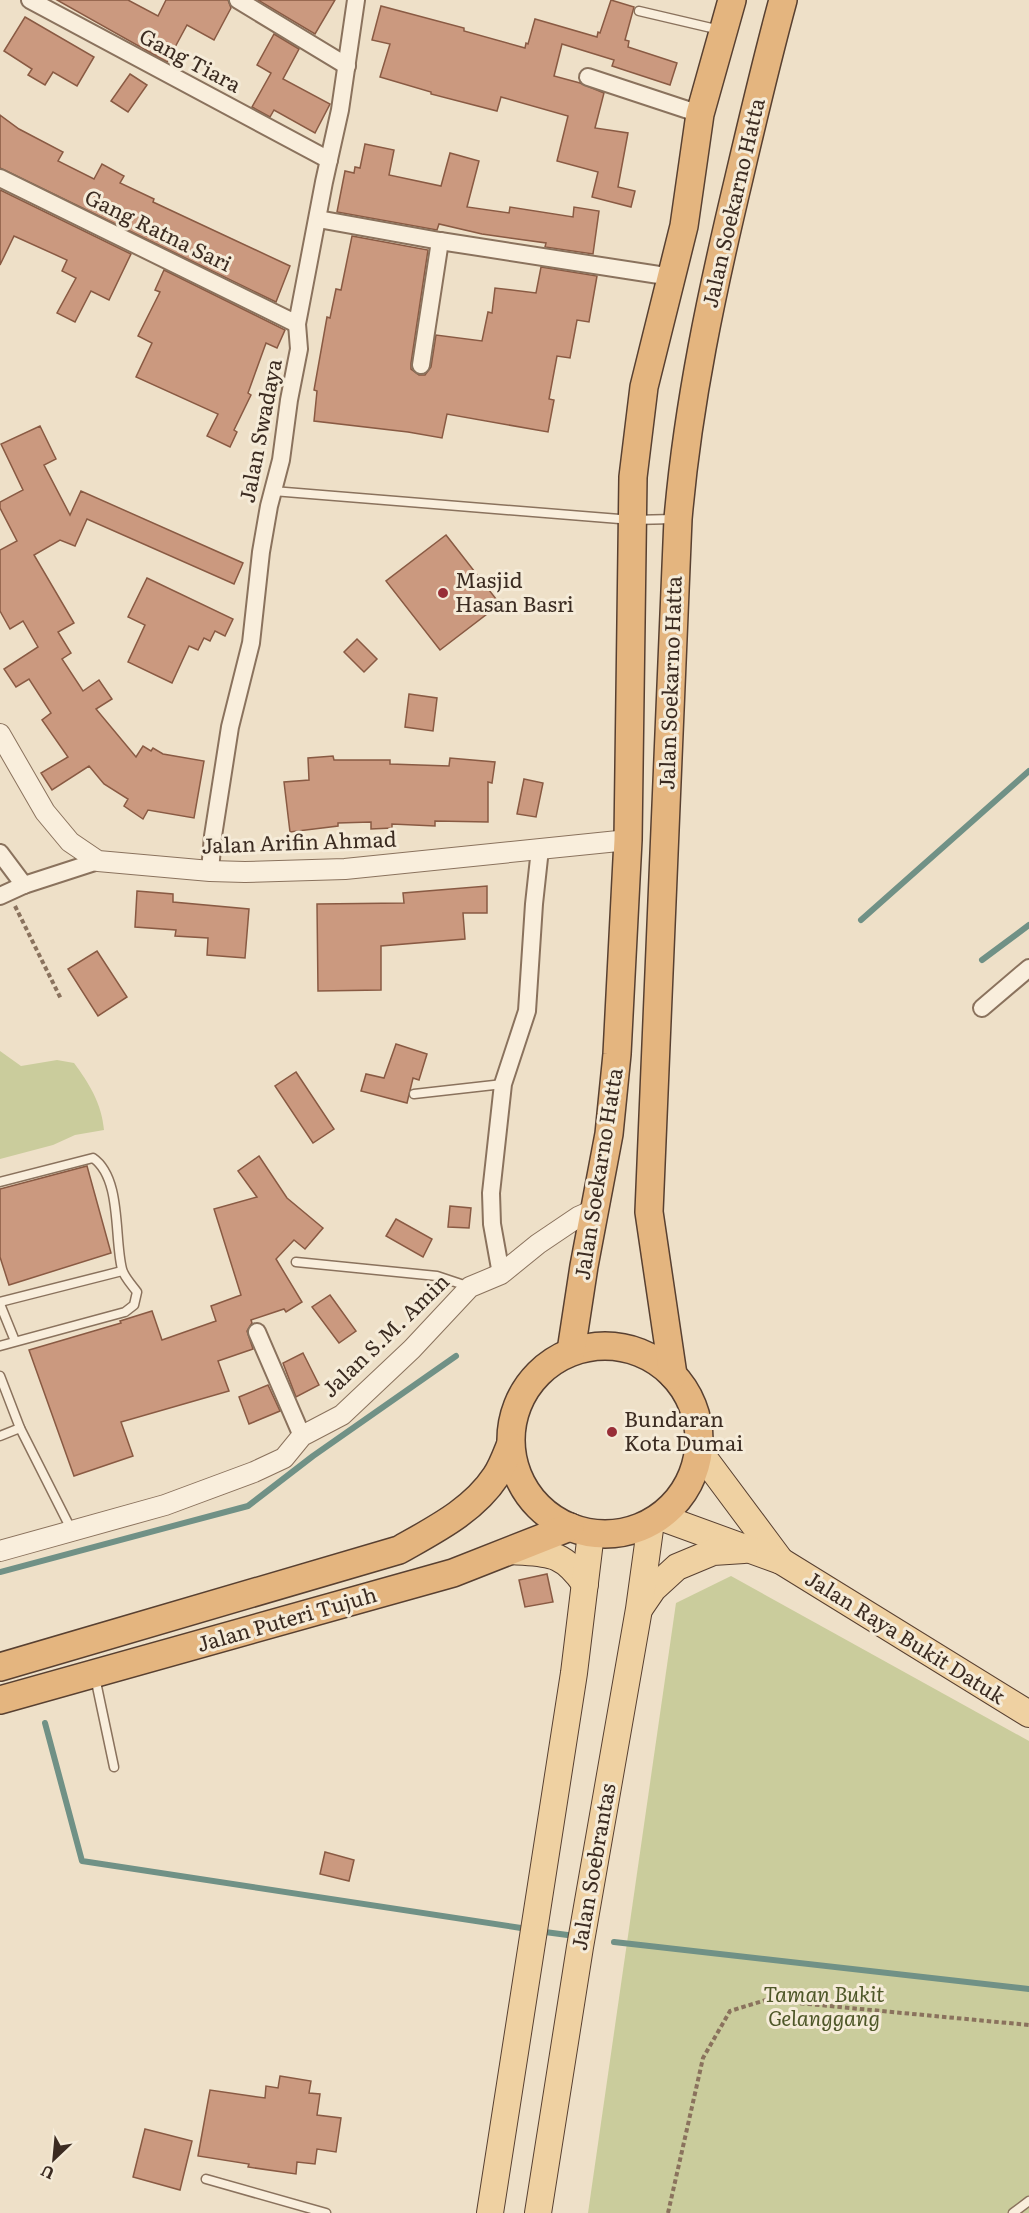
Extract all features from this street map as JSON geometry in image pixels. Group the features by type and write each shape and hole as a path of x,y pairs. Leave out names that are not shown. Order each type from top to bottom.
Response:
{"highway":[{"name":"Jalan Soekarno Hatta","path":"571,1351 584,1266 609,1134 617,1054 628,840 633,477 644,387 684,226 700,114 732,0"},
{"name":"Jalan Soekarno Hatta","path":"674,1376 649,1212 678,519 683,461 693,393 715,276 783,0"},
{"path":"598,1346 626,1348 652,1358 674,1376 689,1398 698,1424 699,1451 692,1477 679,1499 655,1519 622,1533 581,1530 547,1514 528,1495 516,1472 510,1446 513,1416 525,1388 545,1366 571,1351 598,1346"},
{"name":"Jalan Puteri Tujuh","path":"0,1666 399,1550 439,1528 475,1503 497,1475 510,1446"},
{"name":"Jalan Puteri Tujuh","path":"0,1700 453,1574 512,1551 581,1530"}],"main road":[{"name":"Jalan Raya Bukit Datuk","path":"699,1451 781,1561"},
{"name":"Jalan Raya Bukit Datuk","path":"655,1519 781,1561 1029,1714"},
{"name":"Jalan Soebrantas","path":"538,2213 580,1947 655,1519"},
{"path":"490,2213 574,1673 585,1584 581,1530"},
{"path":"639,1609 653,1589 677,1567 713,1552 750,1550"},
{"path":"512,1551 552,1555 574,1569 585,1584"}],"street":[{"name":"Gang Tiara","path":"30,0 329,160"},
{"path":"238,0 347,66"},
{"name":"Jalan Swadaya","path":"210,871 213,836 231,726 251,643 261,552 281,460 299,349 297,324 347,66 356,0"},
{"path":"588,77 700,114"},
{"name":"Gang Ratna Sari","path":"0,178 297,324"},
{"path":"318,219 440,241 672,277"},
{"path":"421,365 440,241"},
{"name":"Jalan Arifin Ahmad","path":"0,734 45,812 70,842 98,861 210,871 345,870 628,840"},
{"path":"501,1274 492,1224 491,1193 503,1084 527,1011 540,849"},
{"path":"2,859 24,885"},
{"path":"4,894 24,885 98,861"},
{"path":"982,1008 1026,975"},
{"name":"Jalan S.M. Amin","path":"0,1551 165,1505 254,1472 284,1458 302,1436 342,1415 412,1349 470,1287 501,1274 546,1238 578,1217 596,1209"},
{"path":"257,1332 302,1436"}],"lane":[{"path":"639,10 723,31"},
{"path":"273,491 632,520 678,519"},
{"path":"414,1094 503,1084"},
{"path":"0,1182 93,1158 101,1163 112,1186 122,1271 137,1292 134,1305 125,1312 0,1346"},
{"path":"296,1262 437,1276 470,1287"},
{"path":"15,1341 0,1303 122,1271"},
{"path":"0,1376 20,1428 72,1531"},
{"path":"0,1436 20,1428"},
{"path":"94,1674 114,1767"},
{"path":"206,2179 326,2213"},
{"path":"1013,2213 1029,2201"}],"path":[{"path":"4,894 61,999"},
{"path":"668,2213 703,2058 730,2011 766,2000 1029,2025"}],"green space":[{"path":"0,1051 21,1066 57,1060 74,1063 94,1094 101,1111 104,1130 75,1135 53,1145 0,1159"},
{"name":"Taman Bukit Gelanggang","path":"731,1576 1029,1741 1029,2213 588,2213 676,1603"}],"building":[{"path":"57,0 128,0 158,16 166,0 228,0 231,8 214,40 187,25 167,62"},
{"path":"258,0 335,0 315,34"},
{"path":"611,0 634,7 625,40 629,41 628,47 677,63 670,85 612,66 614,60 562,44 554,76 604,93 595,128 628,133 618,187 635,191 631,207 592,197 598,172 557,161 568,116 501,97 497,111 431,94 431,92 380,77 390,44 372,40 381,6 464,28 464,31 525,48 535,19 597,37"},
{"path":"25,17 94,57 77,86 53,72 45,85 28,75 32,69 4,51"},
{"path":"274,34 299,49 283,79 330,104 315,133 274,110 270,117 252,107 271,73 257,65"},
{"path":"130,74 147,85 128,112 111,101"},
{"path":"0,115 19,129 63,152 58,161 94,179 102,164 124,176 120,183 154,199 153,202 290,266 276,302 0,168"},
{"path":"365,144 394,150 389,175 441,186 450,153 479,161 467,207 509,213 510,207 573,217 574,207 599,211 593,254 545,247 546,243 482,234 439,224 437,230 337,212 345,171 354,173 355,167 360,168"},
{"path":"0,190 131,254 109,300 91,291 75,322 57,313 76,278 62,271 67,260 14,236 0,265"},
{"path":"352,236 428,250 411,363 411,369 419,375 425,375 431,367 436,335 482,341 488,312 492,313 495,288 536,293 541,267 597,276 589,322 577,320 570,358 557,356 549,399 554,400 548,432 447,414 442,438 314,421 317,391 314,390 327,317 330,318 336,289 341,290"},
{"path":"164,270 285,330 277,348 266,343 248,393 251,395 234,430 237,432 230,447 207,436 218,414 136,377 152,343 138,336 160,292 155,290"},
{"path":"40,426 56,459 44,465 70,515 81,491 243,563 234,584 87,519 75,546 60,540 34,555 74,623 58,632 71,653 62,659 83,691 99,680 112,699 96,709 136,757 143,746 151,751 153,748 163,754 204,761 194,818 148,810 143,819 124,806 128,799 104,784 89,766 52,790 41,773 68,757 42,720 51,713 29,679 16,687 4,669 38,647 23,621 10,629 0,611 0,550 17,541 0,508 0,502 23,490 1,444"},
{"name":"Masjid Hasan Basri","path":"446,535 500,604 440,650 386,581"},
{"path":"147,578 233,619 225,636 215,631 210,641 204,638 198,650 189,646 172,683 128,662 145,625 128,617"},
{"path":"357,639 377,659 364,672 344,652"},
{"path":"409,694 437,698 433,731 405,727"},
{"path":"333,756 334,760 390,760 390,764 449,766 450,758 495,762 492,783 488,782 488,822 435,821 435,826 392,824 392,828 371,829 371,822 338,823 338,826 290,832 284,782 309,780 308,758"},
{"path":"524,779 543,783 536,817 517,814"},
{"path":"487,886 487,913 463,913 465,939 381,946 381,990 318,991 317,904 404,903 403,893"},
{"path":"137,891 173,894 173,902 249,909 245,958 207,955 208,938 175,936 176,930 135,927"},
{"path":"97,951 127,997 98,1016 68,969"},
{"path":"396,1044 427,1054 419,1080 413,1078 407,1103 361,1091 366,1074 384,1078"},
{"path":"296,1072 334,1129 313,1143 275,1086"},
{"path":"259,1156 287,1198 323,1228 305,1249 294,1240 276,1259 302,1302 286,1312 284,1309 251,1320 252,1323 247,1331 253,1349 218,1361 229,1391 121,1422 133,1456 74,1476 29,1350 121,1323 120,1321 152,1311 162,1340 216,1321 211,1306 241,1295 214,1209 257,1197 238,1171"},
{"path":"87,1166 111,1253 9,1285 0,1257 0,1189"},
{"path":"450,1206 471,1208 469,1228 448,1227"},
{"path":"396,1219 432,1239 423,1257 386,1236"},
{"path":"330,1295 356,1331 339,1343 312,1307"},
{"path":"303,1353 319,1385 296,1397 283,1363"},
{"path":"268,1385 280,1411 249,1424 239,1397"},
{"path":"547,1574 553,1602 525,1607 519,1580"},
{"path":"325,1852 354,1860 349,1881 320,1874"},
{"path":"280,2076 311,2081 309,2093 320,2094 317,2115 341,2118 336,2152 317,2149 315,2164 297,2162 296,2174 198,2156 210,2090 265,2098 266,2086 278,2088"},
{"path":"145,2129 192,2141 180,2190 133,2177"}],"waterway":[{"path":"861,920 1029,771"},
{"path":"982,960 1029,925"},
{"path":"0,1572 248,1506 313,1456 456,1356"},
{"path":"45,1723 82,1861 521,1928"},
{"path":"545,1932 575,1936"},
{"path":"614,1942 1029,1989"}],"place":[{"name":"Masjid Hasan Basri","path":"443,593"},
{"name":"Bundaran Kota Dumai","path":"612,1432"}]}
